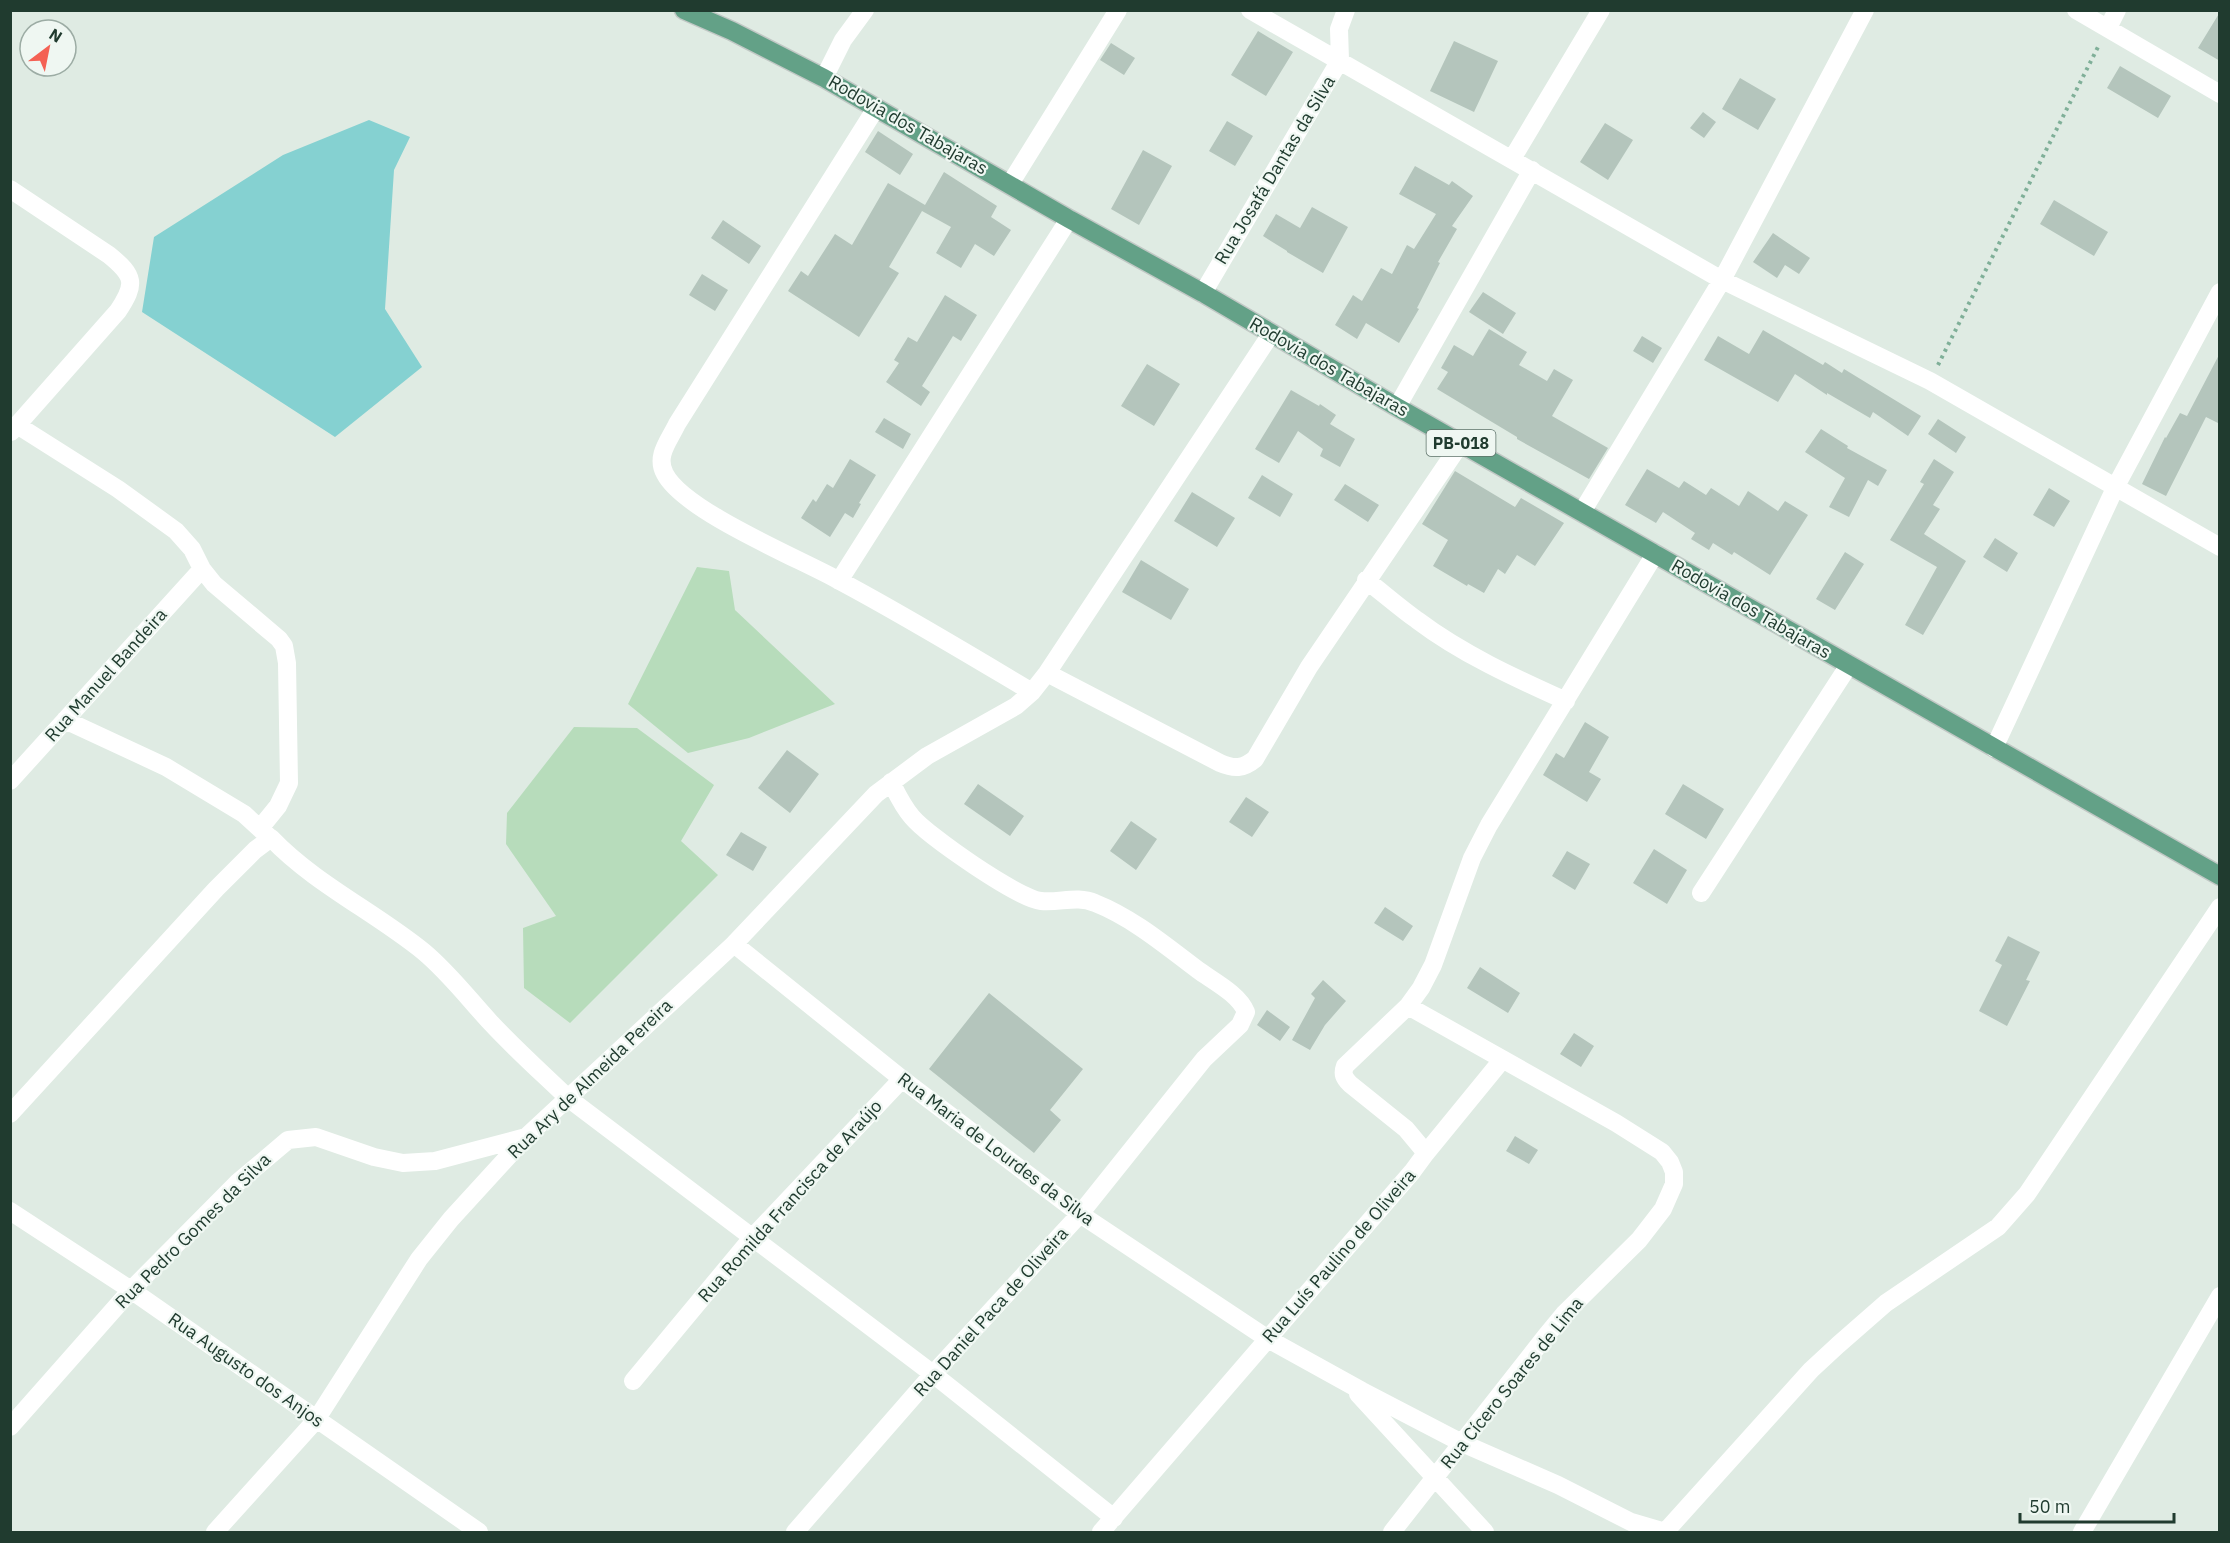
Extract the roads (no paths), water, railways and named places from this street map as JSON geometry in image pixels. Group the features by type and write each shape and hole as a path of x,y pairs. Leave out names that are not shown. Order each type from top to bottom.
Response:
{"main road":[{"name":"Rodovia dos Tabajaras","path":"684,10 732,31 824,78 1069,219 1203,292 1397,407 2220,876"}],"street":[{"path":"824,78 843,40 865,10"},
{"path":"1010,184 1118,10"},
{"path":"1250,10 1722,280 1930,381 2220,547"},
{"name":"Rua Josafá Dantas da Silva","path":"1203,292 1340,60 1339,29 1346,10"},
{"path":"1512,159 1601,10"},
{"path":"1582,512 1722,280 1865,10"},
{"path":"2076,10 2220,94"},
{"path":"2108,28 2117,10"},
{"path":"876,108 677,424 660,460 666,476 683,496 713,516 839,581 1032,692"},
{"path":"1397,407 1532,170"},
{"path":"10,189 87,239 124,267 131,283 129,294 118,311 14,429 118,489 176,531 192,549 202,569 214,584 269,629 284,646 287,663 289,783 266,833 249,855 10,1114"},
{"path":"839,581 1069,219"},
{"path":"1994,748 2116,486 2220,291"},
{"name":"Rua Ary de Almeida Pereira","path":"215,1533 316,1420 419,1259 526,1137 638,1030 734,944 863,806 927,756 1016,706 1032,692 1047,673 1271,334"},
{"path":"1047,673 1220,763 1232,768 1248,765 1255,759 1309,667 1366,580 1461,443"},
{"name":"Rua Luís Paulino de Oliveira","path":"1101,1533 1426,1153 1406,1129 1344,1078 1345,1066 1408,1006 1421,988 1433,965 1472,858 1489,825 1654,554"},
{"name":"Rua Manuel Bandeira","path":"10,781 202,569"},
{"path":"1366,580 1417,621 1453,644 1512,677 1566,701"},
{"path":"1701,893 1849,665"},
{"path":"65,720 166,767 228,803 266,833 283,850 348,899 407,938 450,976 518,1051 568,1098 751,1239 933,1374 1114,1518"},
{"name":"Rua Daniel Paca de Oliveira","path":"795,1533 933,1374 1080,1214 1204,1059 1227,1039 1245,1018 1246,1012 1239,1001 1142,929 1112,911 1080,899 1042,901 1029,898 1003,885 920,825 906,810 891,782"},
{"path":"1665,1533 1812,1370 1838,1345 1886,1303 1998,1227 2012,1213 2034,1184 2220,907"},
{"name":"Rua Maria de Lourdes da Silva","path":"734,944 902,1079 1080,1214 1268,1340 1462,1443 1558,1485 1631,1521 1665,1533"},
{"name":"Rua Cícero Soares de Lima","path":"1392,1533 1564,1314 1651,1226 1663,1209 1674,1184 1671,1162 1662,1152 1616,1123 1408,1006"},
{"path":"1426,1153 1502,1060"},
{"name":"Rua Romilda Francisca de Araújo","path":"633,1381 751,1239 902,1079"},
{"name":"Rua Pedro Gomes da Silva","path":"10,1427 131,1290 237,1183 288,1140 316,1137 374,1157 403,1163 435,1161 526,1137"},
{"name":"Rua Augusto dos Anjos","path":"10,1211 131,1290 479,1533"},
{"path":"2082,1533 2220,1296"},
{"path":"1349,1384 1485,1533"}],"water":[{"path":"369,120 410,137 394,170 385,309 422,367 335,437 142,312 154,237 283,155"}]}
